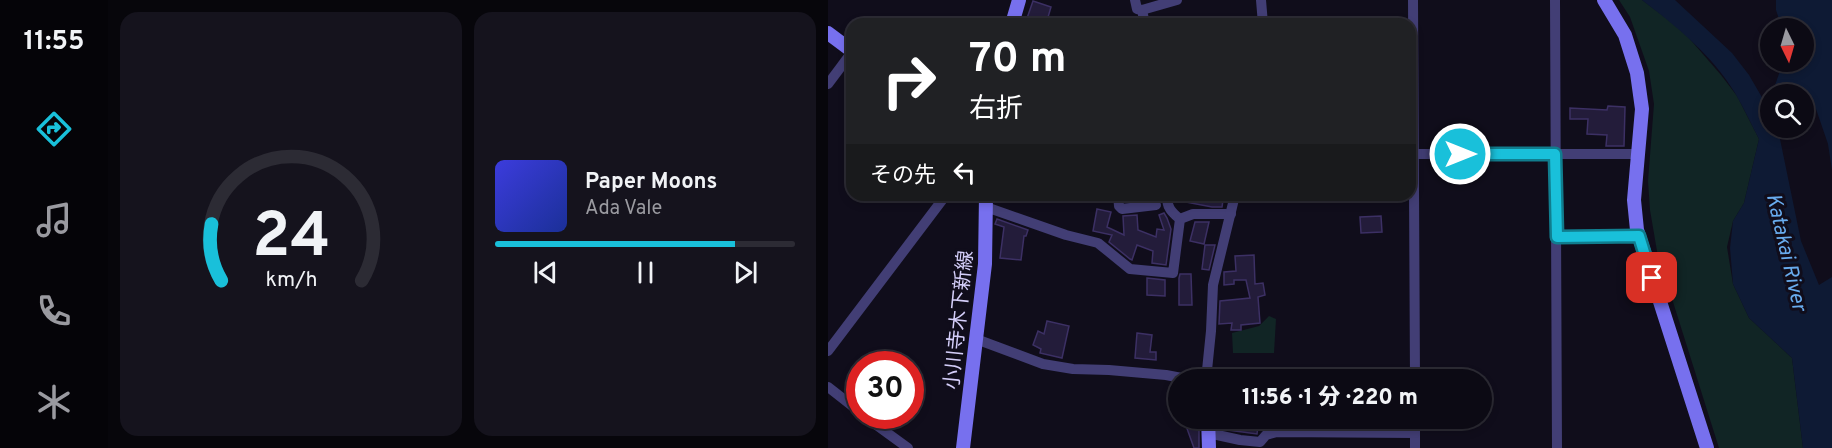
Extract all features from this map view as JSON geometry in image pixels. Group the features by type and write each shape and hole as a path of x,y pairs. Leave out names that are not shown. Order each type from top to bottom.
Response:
{"street":[{"path":"1014,18 1018,0"},
{"path":"1135,0 1137,9 1142,10 1177,0"},
{"path":"1261,0 1262,18"},
{"path":"1413,0 1413,18"},
{"path":"1555,0 1557,448"},
{"path":"1605,0 1625,35 1637,73 1642,110 1634,200 1639,236 1707,448"},
{"path":"1142,10 1144,18"},
{"path":"828,33 846,46"},
{"path":"828,84 846,59"},
{"path":"1416,154 1638,154"},
{"path":"828,351 941,201"},
{"path":"986,201 1066,234 1098,243 1130,269 1173,273 1180,219"},
{"name":"小川寺木下新線","path":"963,448 985,264 986,201"},
{"path":"1119,201 1122,209 1156,205"},
{"path":"1167,201 1168,206 1180,219"},
{"path":"1207,369 1213,285 1234,201"},
{"path":"1413,201 1415,369"},
{"path":"1180,219 1193,214 1231,214"},
{"path":"1557,237 1639,236"},
{"path":"976,339 1043,364 1073,369 1168,375"},
{"path":"828,387 846,401"},
{"path":"882,429 908,448"},
{"path":"1208,429 1209,448"},
{"path":"1215,429 1240,440 1260,442 1266,435 1277,432 1415,433"},
{"path":"1415,429 1415,448"}],"green space":[{"path":"1619,0 1642,0 1682,30 1737,96 1759,139 1744,203 1733,221 1727,247 1733,284 1749,318 1792,358 1803,448 1719,448 1657,251 1648,181 1654,104 1649,71 1630,17"},
{"path":"1269,316 1276,319 1274,353 1233,353 1232,333 1259,326"}],"water":[{"name":"Katakai River","path":"1642,0 1675,0 1732,53 1749,75 1760,94 1760,138 1781,138 1801,241 1819,285 1832,277 1832,448 1803,448 1792,358 1749,318 1733,284 1730,248 1733,221 1744,203 1759,139 1726,79 1681,31"},
{"path":"1776,0 1832,0 1832,170 1828,144 1816,109 1814,111 1814,84 1775,84 1780,72 1814,72 1814,18 1779,18"}],"building":[{"path":"1033,1 1051,7 1048,18 1027,18"},
{"path":"1608,106 1625,107 1624,146 1606,146 1607,135 1587,134 1588,119 1570,119 1570,108 1607,110"},
{"path":"1180,201 1223,201 1222,207"},
{"path":"1097,209 1111,212 1107,227 1124,235 1123,216 1137,215 1138,230 1156,237 1157,229 1164,230 1159,215 1164,213 1171,229 1166,265 1152,263 1153,251 1137,245 1132,260 1109,242 1112,235 1093,231"},
{"path":"1381,216 1382,232 1361,233 1360,217"},
{"path":"997,219 1028,230 1024,236 1021,260 1000,258 1004,227 995,224"},
{"path":"1195,222 1209,222 1204,244 1190,241"},
{"path":"1205,245 1215,245 1209,270 1202,269"},
{"path":"1254,255 1255,284 1263,283 1265,295 1258,297 1260,323 1241,325 1241,330 1231,330 1232,323 1219,324 1220,301 1250,298 1246,280 1234,280 1234,284 1224,285 1224,272 1236,271 1235,256"},
{"path":"1180,274 1191,274 1192,305 1179,305"},
{"path":"1147,278 1165,280 1165,296 1147,295"},
{"path":"1047,321 1069,326 1062,358 1040,353 1041,349 1033,345 1038,331 1044,334"},
{"path":"1137,333 1152,335 1150,352 1156,352 1156,360 1135,358"},
{"path":"1187,429 1199,429 1199,448 1194,448"},
{"path":"1228,429 1258,429 1257,434"}],"route":[{"path":"1460,154 1555,154 1557,237 1639,236 1652,278"}]}
